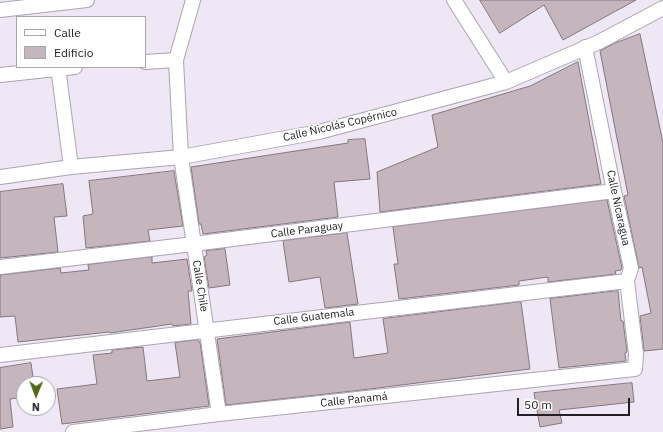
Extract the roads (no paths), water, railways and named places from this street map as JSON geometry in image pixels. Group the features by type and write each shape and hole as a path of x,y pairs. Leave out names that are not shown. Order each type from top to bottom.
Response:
{"street":[{"path":"0,10 52,7 87,0"},
{"name":"Calle Chile","path":"193,0 176,60 181,157 219,414"},
{"path":"454,0 506,82"},
{"name":"Calle Nicolás Copérnico","path":"0,177 70,167 181,157 319,132 506,82 613,35 663,8"},
{"name":"Calle Nicaragua","path":"585,47 631,268 627,281 636,354 635,369"},
{"path":"146,62 176,60"},
{"path":"0,75 58,68 70,167"},
{"name":"Calle Paraguay","path":"0,267 614,191"},
{"name":"Calle Guatemala","path":"0,354 627,281"},
{"name":"Calle Panamá","path":"73,432 219,414 635,369"}]}
